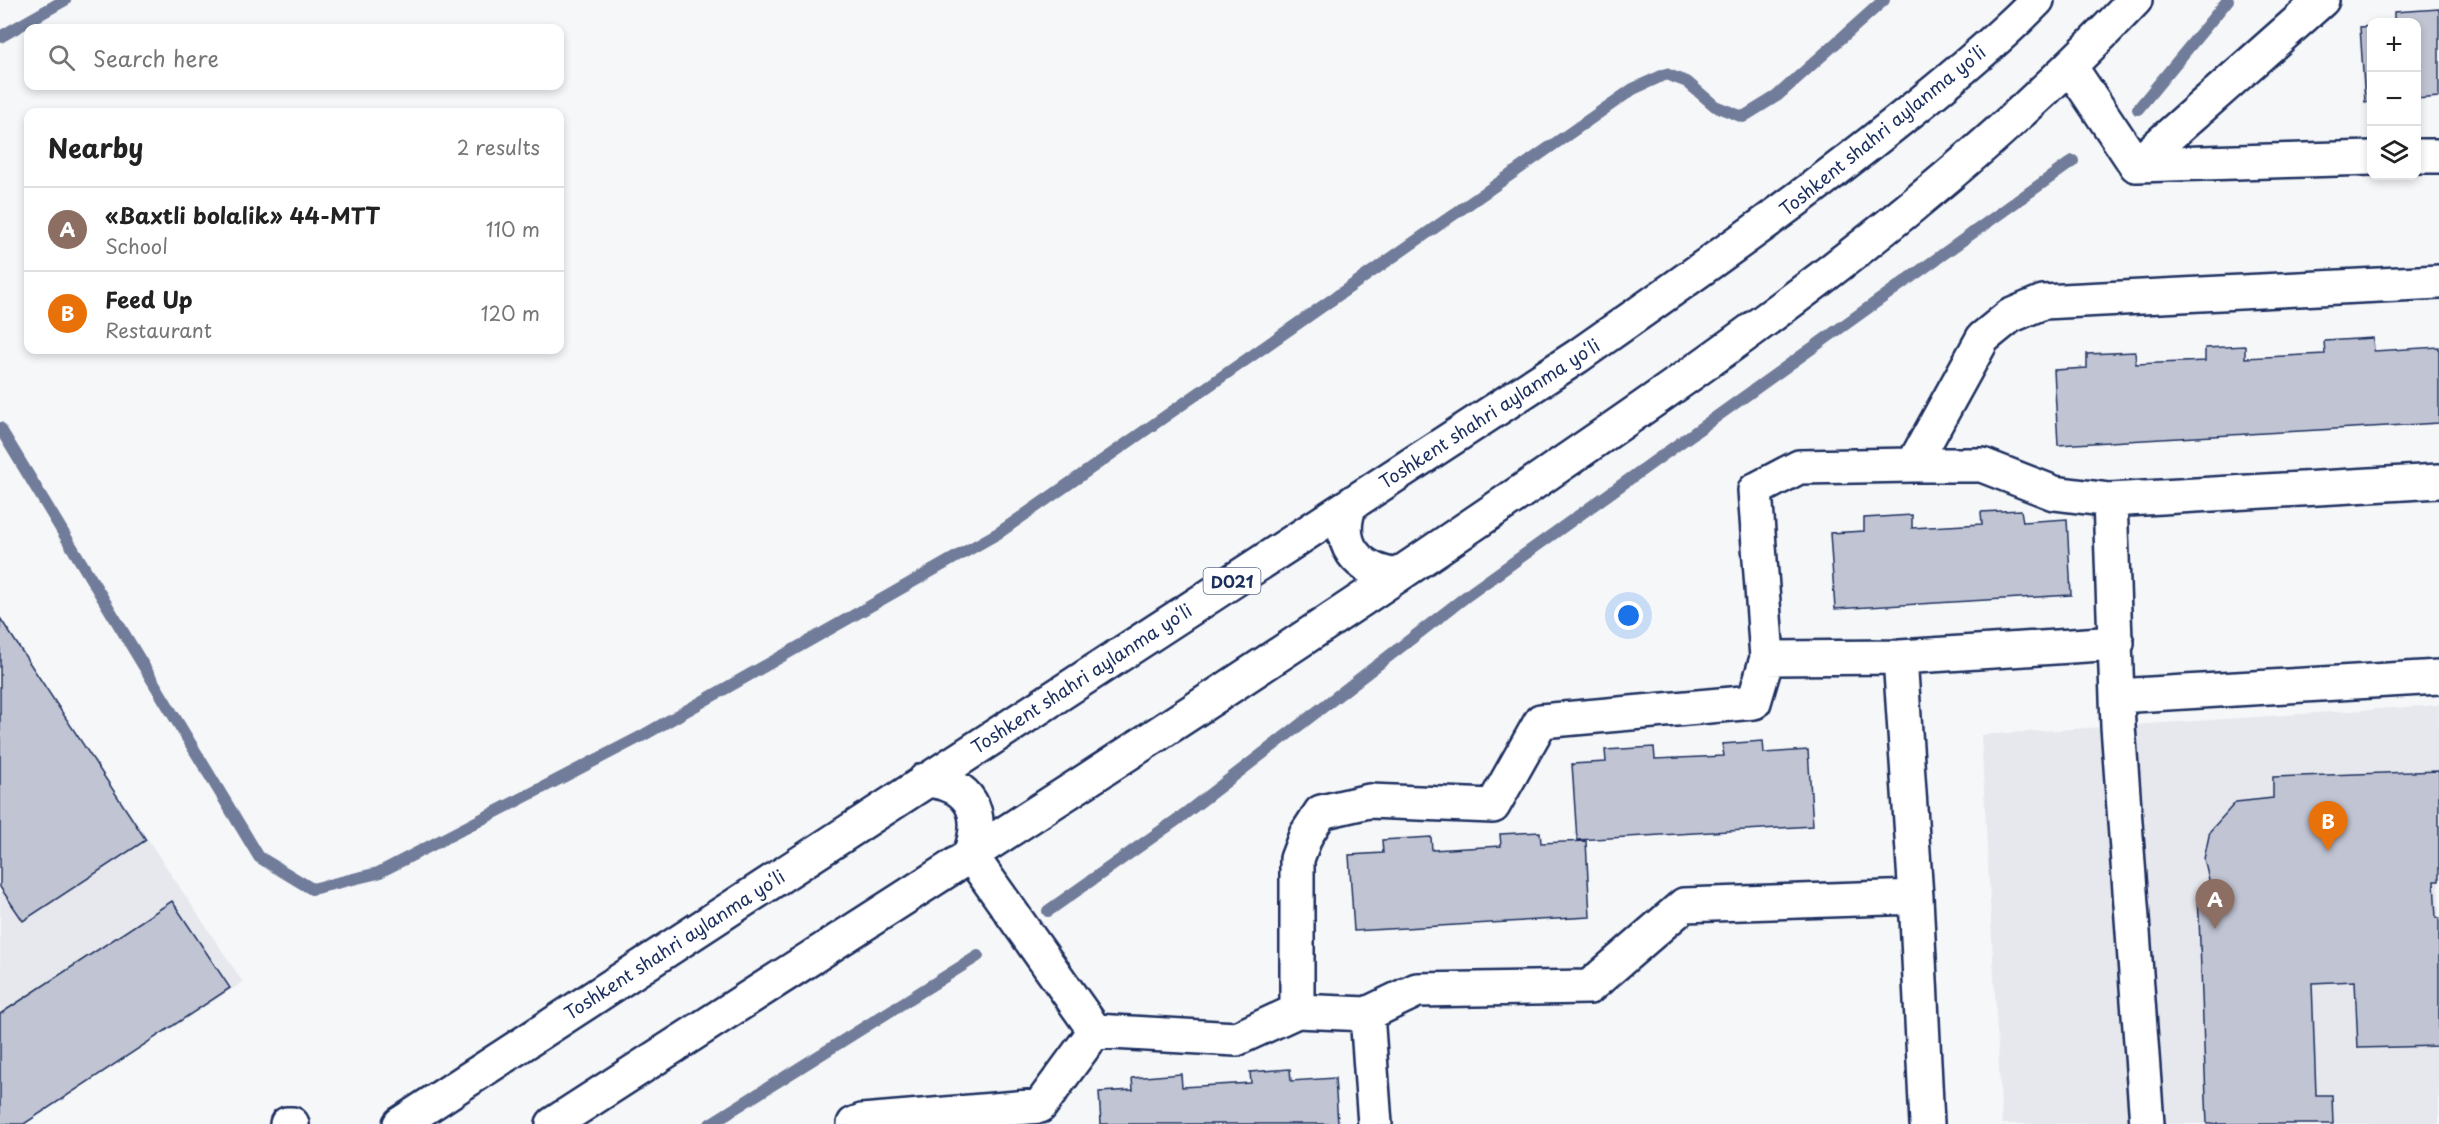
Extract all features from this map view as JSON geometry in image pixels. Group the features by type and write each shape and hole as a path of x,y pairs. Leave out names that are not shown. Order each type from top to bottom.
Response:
{"main road":[{"name":"Toshkent shahri aylanma yoʻli","path":"400,1124 924,780 1578,356 1835,172 1926,99 2037,0"},
{"path":"553,1124 1397,576 1616,427 1753,329 1876,235 2071,68 2135,0"},
{"path":"2136,165 2322,0"},
{"path":"2071,68 2136,165"},
{"path":"2421,156 2439,156"},
{"path":"2136,165 2367,158"},
{"path":"1913,465 1983,338 2010,316 2043,302 2439,282"},
{"path":"1297,1011 1297,859 1306,835 1321,812 1369,801 1493,806 1541,721 1754,702 1767,658 1755,490 1799,467 1982,465 2054,493 2110,500 2439,481"},
{"path":"2110,500 2117,696 2147,1124"},
{"path":"1350,504 1345,528 1351,551 1372,570 1397,576"},
{"path":"1767,658 1900,657 2116,643"},
{"path":"1900,657 1916,897 1927,1124"},
{"path":"2117,696 2439,677"},
{"path":"924,780 940,781 953,786 971,801 977,826 970,854 1095,1031"},
{"path":"1095,1031 1236,1040 1297,1011 1367,1014 1417,990 1588,987 1684,905 1916,897"},
{"path":"1367,1014 1375,1124"},
{"path":"854,1124 862,1121 1040,1106 1095,1031"},
{"path":"287,1124 292,1124"}],"shaded area":[{"path":"0,618 243,982 24,1124 0,1124"},
{"path":"2439,705 2439,1124 2002,1124 1981,735"}],"building":[{"path":"2439,9 2439,97 2421,99 2421,18 2394,18 2394,12"},
{"path":"2367,26 2367,102 2365,102 2360,27"},
{"path":"2373,338 2374,351 2439,347 2439,423 2058,445 2054,370 2087,368 2087,354 2135,352 2136,364 2205,361 2205,348 2245,346 2245,358 2325,354 2324,341"},
{"path":"2021,510 2023,522 2067,519 2071,595 1835,609 1830,533 1864,531 1864,518 1912,515 1912,528 1982,524 1981,512"},
{"path":"0,618 146,840 23,921 0,887"},
{"path":"1763,741 1764,753 1808,750 1813,826 1577,840 1572,764 1606,762 1605,750 1654,747 1655,759 1724,756 1722,744"},
{"path":"2439,771 2439,881 2434,881 2436,918 2439,918 2439,1046 2358,1048 2355,981 2312,983 2316,1095 2332,1095 2333,1124 2207,1124 2198,892 2212,892 2204,859 2210,831 2236,802 2273,798 2273,777"},
{"path":"1540,832 1541,843 1586,841 1590,917 1354,931 1349,855 1383,853 1382,840 1431,837 1432,850 1501,846 1500,834"},
{"path":"172,901 230,988 24,1124 0,1124 0,1014"},
{"path":"1290,1069 1291,1081 1335,1078 1338,1124 1101,1124 1099,1092 1133,1090 1132,1078 1181,1074 1182,1087 1251,1083 1250,1072"}],"waterway":[{"path":"0,37 65,0"},
{"path":"0,428 259,857 312,889 378,873 642,736 1000,532 1633,89 1666,74 1687,82 1715,106 1743,117 1777,96 1884,0"},
{"path":"2138,109 2228,0"},
{"path":"1048,911 1178,819 1468,595 2073,161"},
{"path":"710,1124 978,956"}],"place":[{"name":"Feed Up","path":"2328,851"},
{"name":"«Baxtli bolalik» 44-MTT","path":"2215,929"}]}
